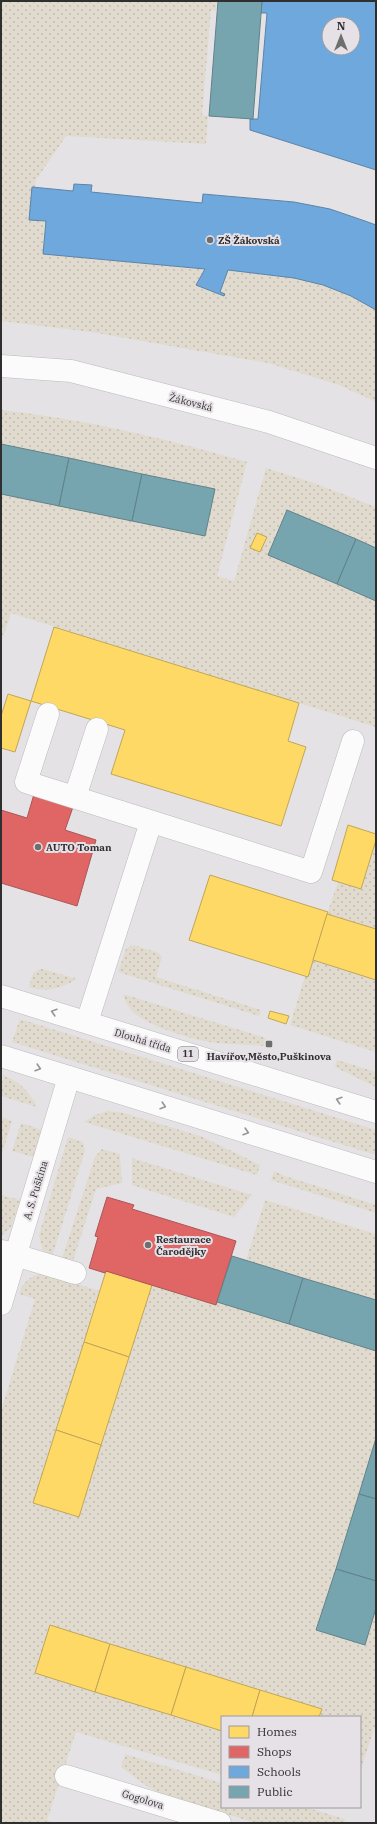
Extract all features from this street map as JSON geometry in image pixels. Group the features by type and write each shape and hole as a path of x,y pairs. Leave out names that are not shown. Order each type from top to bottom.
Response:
{"street":[{"name":"Žákovská","path":"1,366 71,370 269,422 376,458"},
{"path":"48,714 26,782 311,872 353,741"},
{"path":"75,797 97,729"},
{"path":"87,1022 151,822"},
{"name":"Dlouhá třída","path":"1,996 376,1112"},
{"path":"1,1056 376,1172"},
{"name":"A. S. Puškina","path":"1,1304 8,1253 70,1077"},
{"path":"8,1253 75,1273"},
{"name":"Gogolova","path":"66,1776 220,1823"}],"shaded area":[{"path":"1,1 217,1 216,11 211,10 202,115 208,116 206,144 66,136 36,180 35,187 32,187 29,219 46,221 44,254 205,269 197,285 224,296 225,294 220,292 228,270 300,279 323,285 357,299 376,310 376,402 339,385 268,363 91,332 1,321"},
{"path":"1,410 95,424 187,445 247,462 217,576 234,581 266,468 314,483 376,507 376,727 11,613 1,643"},
{"path":"376,840 376,929 327,914 338,882 361,889"},
{"path":"133,945 159,953 162,957 156,977 261,1010 259,1016 118,972 126,949"},
{"path":"313,960 376,980 376,1052 290,1025 305,976 308,977"},
{"path":"40,969 77,979 54,989 42,990 29,987 33,973"},
{"path":"123,994 266,1038 264,1046 212,1042 188,1037 166,1030 145,1020 131,1010"},
{"path":"20,1019 376,1130 376,1155 12,1042"},
{"path":"337,1060 376,1072 376,1087 335,1067"},
{"path":"3,1075 14,1080 23,1087 31,1096 37,1107 1,1096"},
{"path":"108,1111 124,1113 203,1137 260,1165 257,1175 84,1122 95,1115"},
{"path":"1,1117 12,1121 1,1157"},
{"path":"21,1123 42,1130 33,1157 12,1151"},
{"path":"68,1137 83,1142 85,1151 52,1257 42,1249 39,1235"},
{"path":"102,1149 120,1154 122,1183 96,1189 72,1264 61,1261 95,1157"},
{"path":"132,1158 252,1195 234,1217 132,1185"},
{"path":"274,1171 285,1176 376,1205 376,1213 271,1180"},
{"path":"1,1195 20,1200 11,1227 1,1236"},
{"path":"265,1200 376,1234 376,1300 246,1260"},
{"path":"43,1273 100,1291 33,1503 78,1517 152,1285 216,1305 217,1302 376,1351 376,1723 361,1769 361,1716 221,1716 221,1775 76,1732 47,1820 54,1823 1,1823 1,1411 35,1299 19,1294 28,1280"},
{"path":"125,1754 221,1783 221,1808 308,1808 345,1819 344,1823 256,1823 164,1795 148,1787 121,1767"}],"building: Homes":[{"path":"257,533 267,537 260,552 250,548"},
{"path":"54,627 299,703 288,741 306,747 281,826 111,774 125,730 31,701"},
{"path":"8,694 31,701 15,752 1,748 1,716"},
{"path":"348,825 376,834 376,840 361,889 332,880"},
{"path":"210,875 328,912 308,977 189,940"},
{"path":"327,914 376,929 376,980 313,960"},
{"path":"270,1011 289,1016 286,1024 268,1018"},
{"path":"106,1271 152,1285 129,1357 84,1342"},
{"path":"84,1342 129,1357 101,1445 56,1430"},
{"path":"56,1430 101,1445 79,1517 33,1503"},
{"path":"50,1625 110,1644 95,1692 35,1673"},
{"path":"110,1644 186,1667 171,1715 95,1692"},
{"path":"186,1667 260,1690 252,1716 221,1716 221,1731 171,1715"},
{"path":"260,1690 322,1709 319,1716 252,1716"}],"building: Shops":[{"path":"34,794 73,807 65,830 96,840 77,906 1,883 1,810 27,818"},
{"path":"107,1197 134,1205 132,1209 236,1241 216,1305 106,1271 105,1273 89,1268 98,1237 95,1236"}],"building: Schools":[{"path":"262,1 376,1 376,170 250,130 250,119 258,119 267,13 261,13"},
{"name":"ZŠ Žákovská","path":"74,184 92,185 91,192 202,203 203,194 294,202 330,209 376,225 376,310 351,296 323,285 294,278 228,270 220,292 225,294 224,296 196,285 205,269 43,254 46,221 29,220 32,187 73,191"}],"building: Public":[{"path":"218,1 262,1 253,119 209,116"},
{"path":"1,444 69,458 59,506 1,494"},
{"path":"69,458 142,474 132,521 59,506"},
{"path":"142,474 215,489 205,536 132,521"},
{"path":"287,510 356,539 337,584 268,555"},
{"path":"356,539 376,548 376,601 337,584"},
{"path":"232,1256 303,1278 289,1324 217,1302"},
{"path":"303,1278 376,1300 376,1351 289,1324"},
{"path":"376,1438 376,1499 359,1494"},
{"path":"359,1494 376,1499 376,1581 336,1569"},
{"path":"336,1569 376,1581 376,1608 365,1645 316,1630"}],"place":[{"name":"ZŠ Žákovská","path":"210,240"},
{"name":"AUTO Toman","path":"38,847"},
{"name":"Havířov,Město,Puškinova","path":"269,1044"},
{"name":"Restaurace Čarodějky","path":"148,1245"}]}
